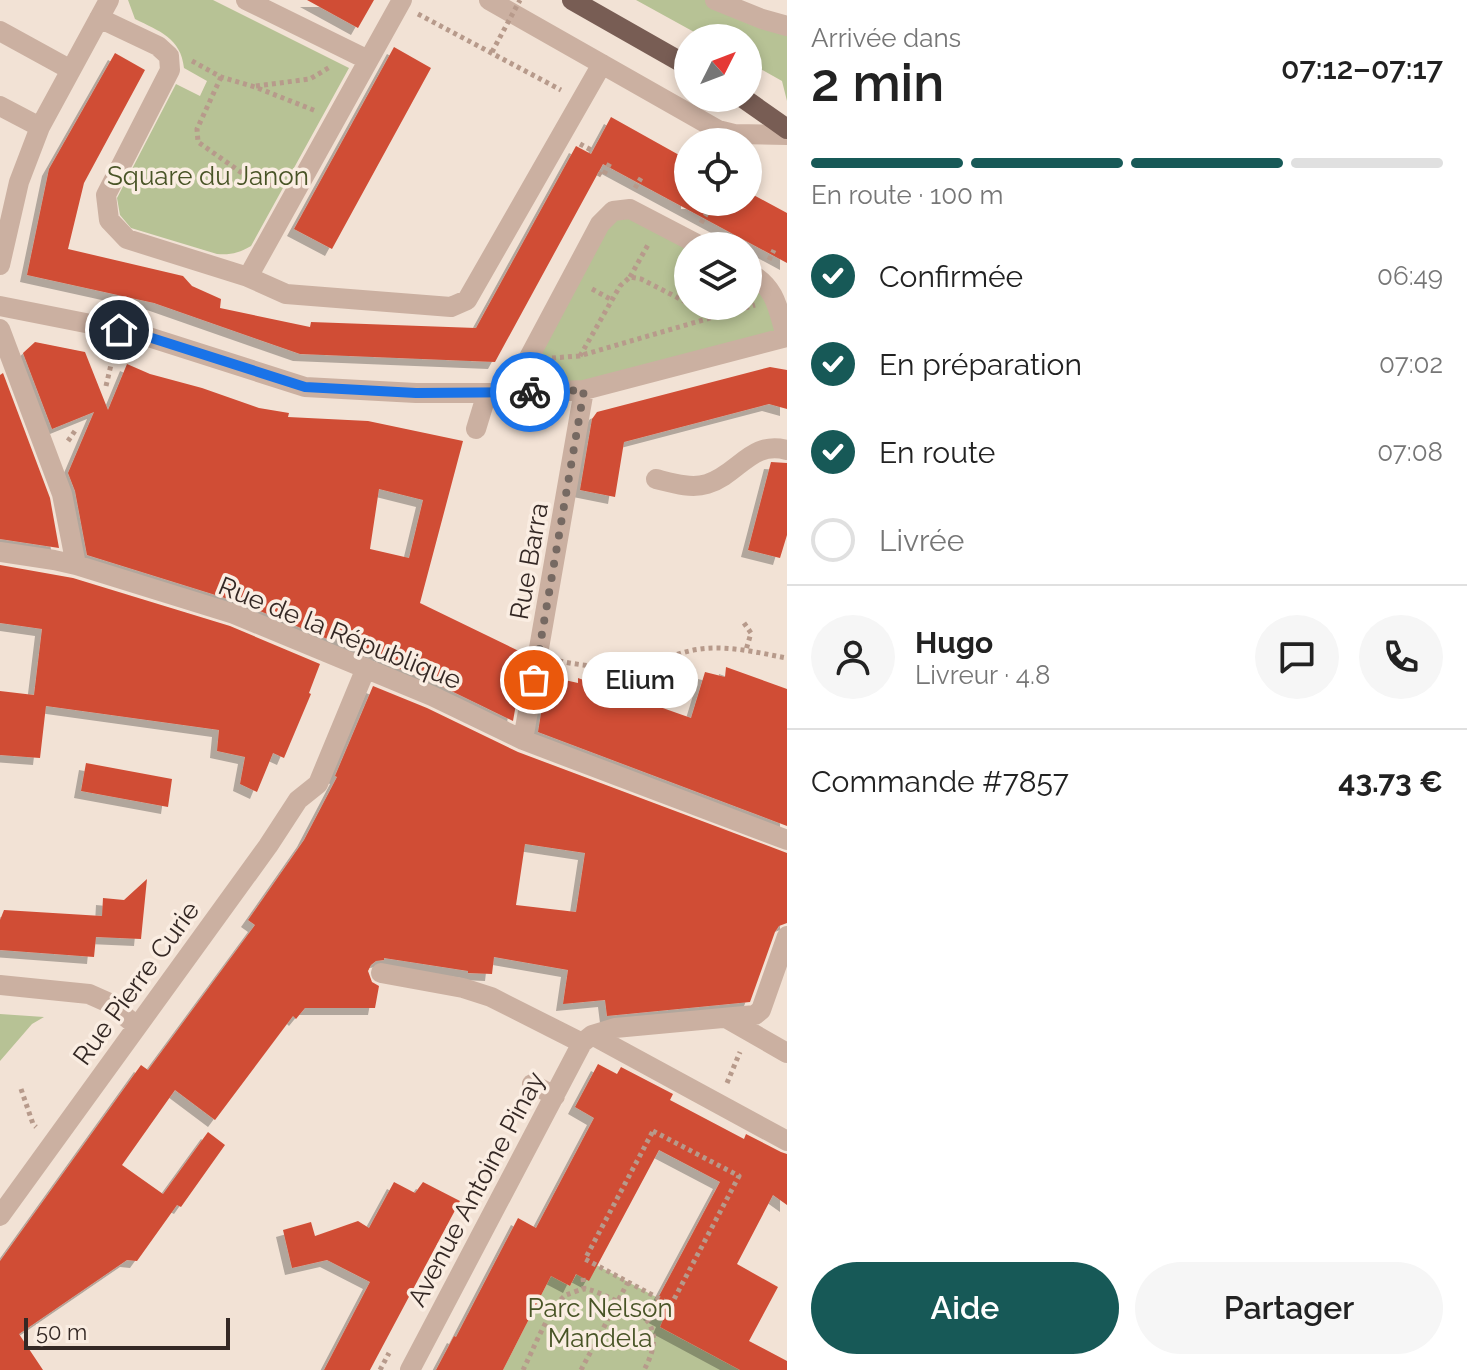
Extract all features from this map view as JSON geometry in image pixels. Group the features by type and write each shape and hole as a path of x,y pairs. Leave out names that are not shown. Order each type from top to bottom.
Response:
{"main road":[{"path":"572,0 674,58"},
{"path":"761,112 787,132"}],"street":[{"path":"246,0 368,60"},
{"path":"248,277 402,0"},
{"path":"489,0 718,130 774,136 787,132"},
{"path":"715,0 787,26"},
{"path":"0,265 19,182 40,127 104,9 169,56 170,70 106,195 109,220 127,239 248,277 286,294 451,307 467,300 602,64"},
{"path":"0,31 71,70"},
{"path":"0,106 40,127"},
{"path":"510,393 600,224 613,211 630,209 675,232"},
{"path":"0,306 136,333 305,387 416,393 510,393 584,390 786,337 776,299 762,280"},
{"path":"0,329 62,494 76,565"},
{"name":"Rue Barra","path":"523,740 584,390"},
{"path":"476,429 487,393"},
{"path":"656,479 684,485 705,485 726,476 759,450 767,447 787,450"},
{"name":"Rue de la République","path":"0,552 76,565 234,614 432,696 523,740 787,840"},
{"name":"Rue Pierre Curie","path":"0,1216 268,846 294,805 318,784 366,668"},
{"path":"587,1039 615,1028 755,1015 761,1010 787,936"},
{"path":"381,973 404,969 491,997 587,1039 787,1141"},
{"path":"0,985 89,994 107,1002 137,1026"},
{"path":"726,1018 787,1053"},
{"name":"Avenue Antoine Pinay","path":"410,1370 587,1039"},
{"path":"532,1084 555,1096"}],"path":[{"path":"492,52 520,0"},
{"path":"434,22 548,83"},
{"path":"158,46 221,77 301,103 335,120"},
{"path":"255,87 310,79 336,62 343,48"},
{"path":"221,77 197,129 198,142 242,173 293,196"},
{"path":"598,173 603,176 611,161"},
{"path":"579,356 660,224"},
{"path":"630,277 641,279 674,296"},
{"path":"551,358 579,356 705,320"},
{"path":"106,386 114,352"},
{"path":"744,623 751,633 746,650"},
{"path":"539,658 583,666 620,666 647,663 701,649 746,650 787,658"},
{"path":"21,1089 33,1124 37,1127"},
{"path":"653,1131 739,1176 671,1305 628,1282 585,1259 653,1131"},
{"path":"583,1278 584,1289"},
{"path":"581,1370 628,1282"},
{"path":"523,1370 556,1305 565,1296 584,1289 592,1290 649,1322 654,1342 644,1370"},
{"path":"649,1322 657,1316"}],"green space":[{"name":"Square du Janon","path":"128,0 213,0 349,68 251,246 243,250 217,254 131,228 120,215 117,198 176,84 200,96 207,81 184,68 174,42 135,19"},
{"path":"636,0 715,0 787,26 787,101 782,81 762,70 762,24 680,24"},
{"path":"613,211 674,239 674,320 762,320 762,296 786,337 584,390 510,393"},
{"path":"0,1014 44,1017 32,1024 0,1061"},
{"name":"Parc Nelson Mandela","path":"585,1259 671,1305 660,1327 740,1370 503,1370 551,1276 570,1286"}],"building":[{"path":"307,0 374,0 358,28"},
{"path":"394,47 431,68 332,249 294,229"},
{"path":"115,53 145,70 84,183 68,249 183,276 192,286 221,299 220,308 310,327 311,322 476,328 576,146 591,154 611,117 674,152 674,202 603,164 495,362 300,354 154,303 27,275 49,169"},
{"path":"762,200 787,213 787,263 762,250 762,232 729,232 700,216 762,216"},
{"path":"35,342 85,352 108,410 127,364 259,408 289,413 288,417 368,421 463,441 420,603 525,654 513,721 383,662 385,656 331,635 330,640 238,602 87,555 75,491 68,473 94,412 52,429 23,353","holes":["379,489 423,500 409,558 370,549"]},
{"path":"770,367 787,370 787,409 769,404 624,442 615,497 580,490 592,419 597,412"},
{"path":"3,373 50,498 59,548 0,539 0,375"},
{"path":"771,462 787,463 787,535 780,558 748,550"},
{"path":"0,565 73,578 230,626 320,664 284,758 273,753 257,792 240,784 245,757 217,751 219,730 46,706 40,758 0,755 0,691 34,695 42,629 0,623"},
{"path":"726,667 787,689 787,826 538,732 547,676 578,683 578,678 691,718 705,672 725,677"},
{"path":"373,686 518,752 787,853 787,923 775,932 750,1002 607,1016 605,1000 563,1004 568,970 494,957 492,974 468,973 384,958 376,961 368,971 372,982 379,986 375,1008 305,1008 296,1019 293,1016 215,1120 175,1090 122,1165 163,1194 208,1132 225,1145 181,1207 177,1205 137,1261 127,1260 19,1334 43,1370 0,1370 0,1261 141,1065 148,1070 255,925 248,920 304,840","holes":["525,844 585,853 576,912 516,905"]},
{"path":"86,763 172,779 168,807 81,791"},
{"path":"147,879 141,939 96,937 94,957 0,950 0,920 4,910 102,916 103,898 124,900"},
{"path":"598,1064 617,1074 621,1067 673,1094 670,1100 744,1139 746,1134 787,1154 787,1205 773,1195 737,1264 778,1287 749,1341 787,1361 787,1370 740,1370 660,1327 663,1320 650,1313 720,1182 659,1150 589,1281 576,1274 570,1286 551,1276 503,1370 436,1370 518,1218 536,1228 594,1118 575,1107"},
{"path":"394,1182 415,1193 423,1182 460,1201 370,1370 324,1370 370,1282 327,1260 292,1268 283,1230 311,1222 315,1236 358,1221 369,1228"}],"way so far":[{"path":"530,392 584,390 534,680"}],"place":[{"name":"Elium","path":"534,680"}],"route":[{"path":"119,330 305,387 416,393 530,392"}]}
